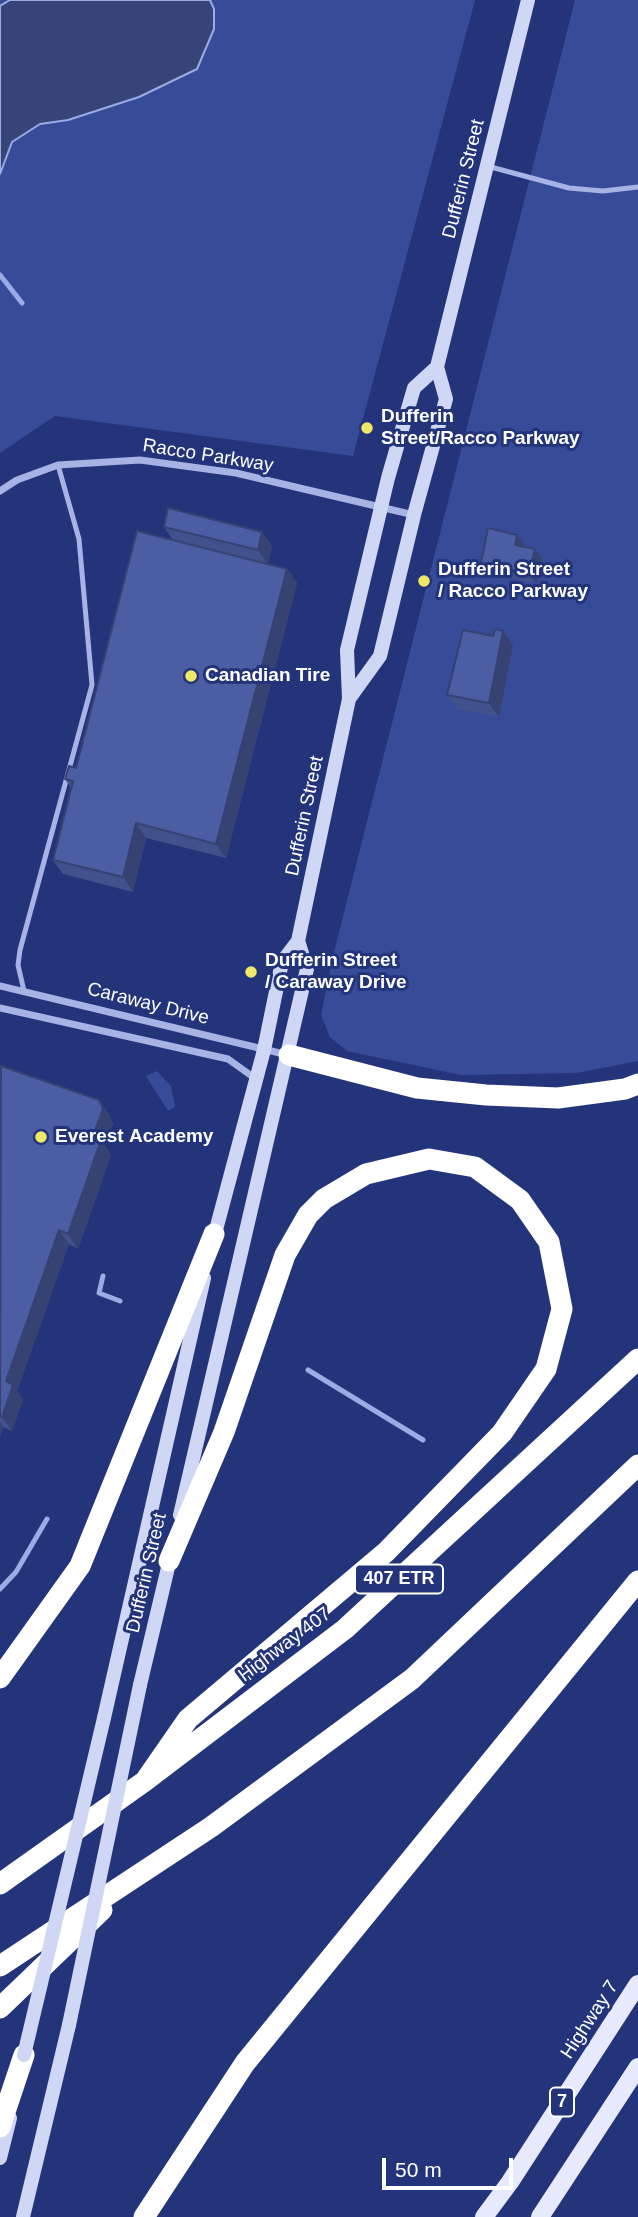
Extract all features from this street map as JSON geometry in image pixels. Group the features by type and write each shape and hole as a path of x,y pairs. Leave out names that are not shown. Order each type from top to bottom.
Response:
{"highway":[{"path":"289,1055 417,1088 486,1095 558,1098 625,1089 638,1084"},
{"path":"145,1781 188,1719 386,1552 502,1433 546,1369 562,1309 549,1242 520,1200 475,1167 429,1159 366,1174 324,1199 308,1215 285,1255 224,1433 169,1561"},
{"path":"0,1678 80,1566 214,1234"},
{"name":"Highway 407","path":"0,1884 145,1781 345,1629 638,1359"},
{"path":"0,1966 211,1827 412,1679 638,1465"},
{"path":"144,2217 245,2063 638,1581"},
{"path":"0,2008 140,1874"},
{"path":"0,2127 24,2055"}],"main road":[{"name":"Dufferin Street","path":"349,699 380,656 414,515 446,399 437,367 528,0"},
{"name":"Dufferin Street","path":"0,2158 214,1234 264,1050 282,962 298,941 349,699 347,650 414,388 437,367"},
{"name":"Dufferin Street","path":"23,2217 69,2025 140,1685 289,1055 307,969 298,941"},
{"name":"Highway 7","path":"484,2217 510,2182 638,1984"},
{"name":"7","path":"540,2217 638,2067"}],"street":[{"name":"Racco Parkway","path":"0,491 17,480 58,465 140,460 236,472 414,515"},
{"name":"Caraway Drive","path":"0,986 289,1055"},
{"name":"Caraway Drive","path":"0,1008 228,1059 256,1079"}],"lane":[{"path":"486,166 569,188 603,191 638,187"},
{"path":"24,991 18,965 20,950 92,685 79,538 58,465"}],"shaded area":[{"path":"0,0 475,0 353,456 55,416 0,453"},
{"path":"10,0 210,0 214,9 214,29 197,69 139,97 68,120 40,124 12,142 0,174 0,6"},
{"path":"575,0 638,0 638,1061 576,1073 461,1075 347,1051 330,1037 321,1015 333,956"},
{"path":"157,1071 171,1086 175,1107 168,1111 146,1076"}],"building":[{"path":"168,508 262,532 258,550 164,527"},
{"path":"488,528 517,535 515,545 535,549 529,574 481,563"},
{"path":"137,531 287,569 216,844 136,823 123,877 53,860 73,781 65,779 69,766 76,768"},
{"path":"495,629 503,631 489,703 447,695 463,630 493,636"},
{"path":"1,1066 99,1100 103,1109 93,1136 101,1140 68,1234 59,1230 6,1381 13,1385 2,1417 0,1416"}],"waterway":[{"path":"0,275 22,303"},
{"path":"103,1276 99,1293 120,1301"},
{"path":"308,1370 423,1440"},
{"path":"0,1589 16,1572 47,1519"}],"place":[{"name":"Dufferin Street/Racco Parkway","path":"367,428"},
{"name":"Dufferin Street / Racco Parkway","path":"424,581"},
{"name":"Canadian Tire","path":"191,676"},
{"name":"Dufferin Street / Caraway Drive","path":"251,972"},
{"name":"Everest Academy","path":"41,1137"}]}
